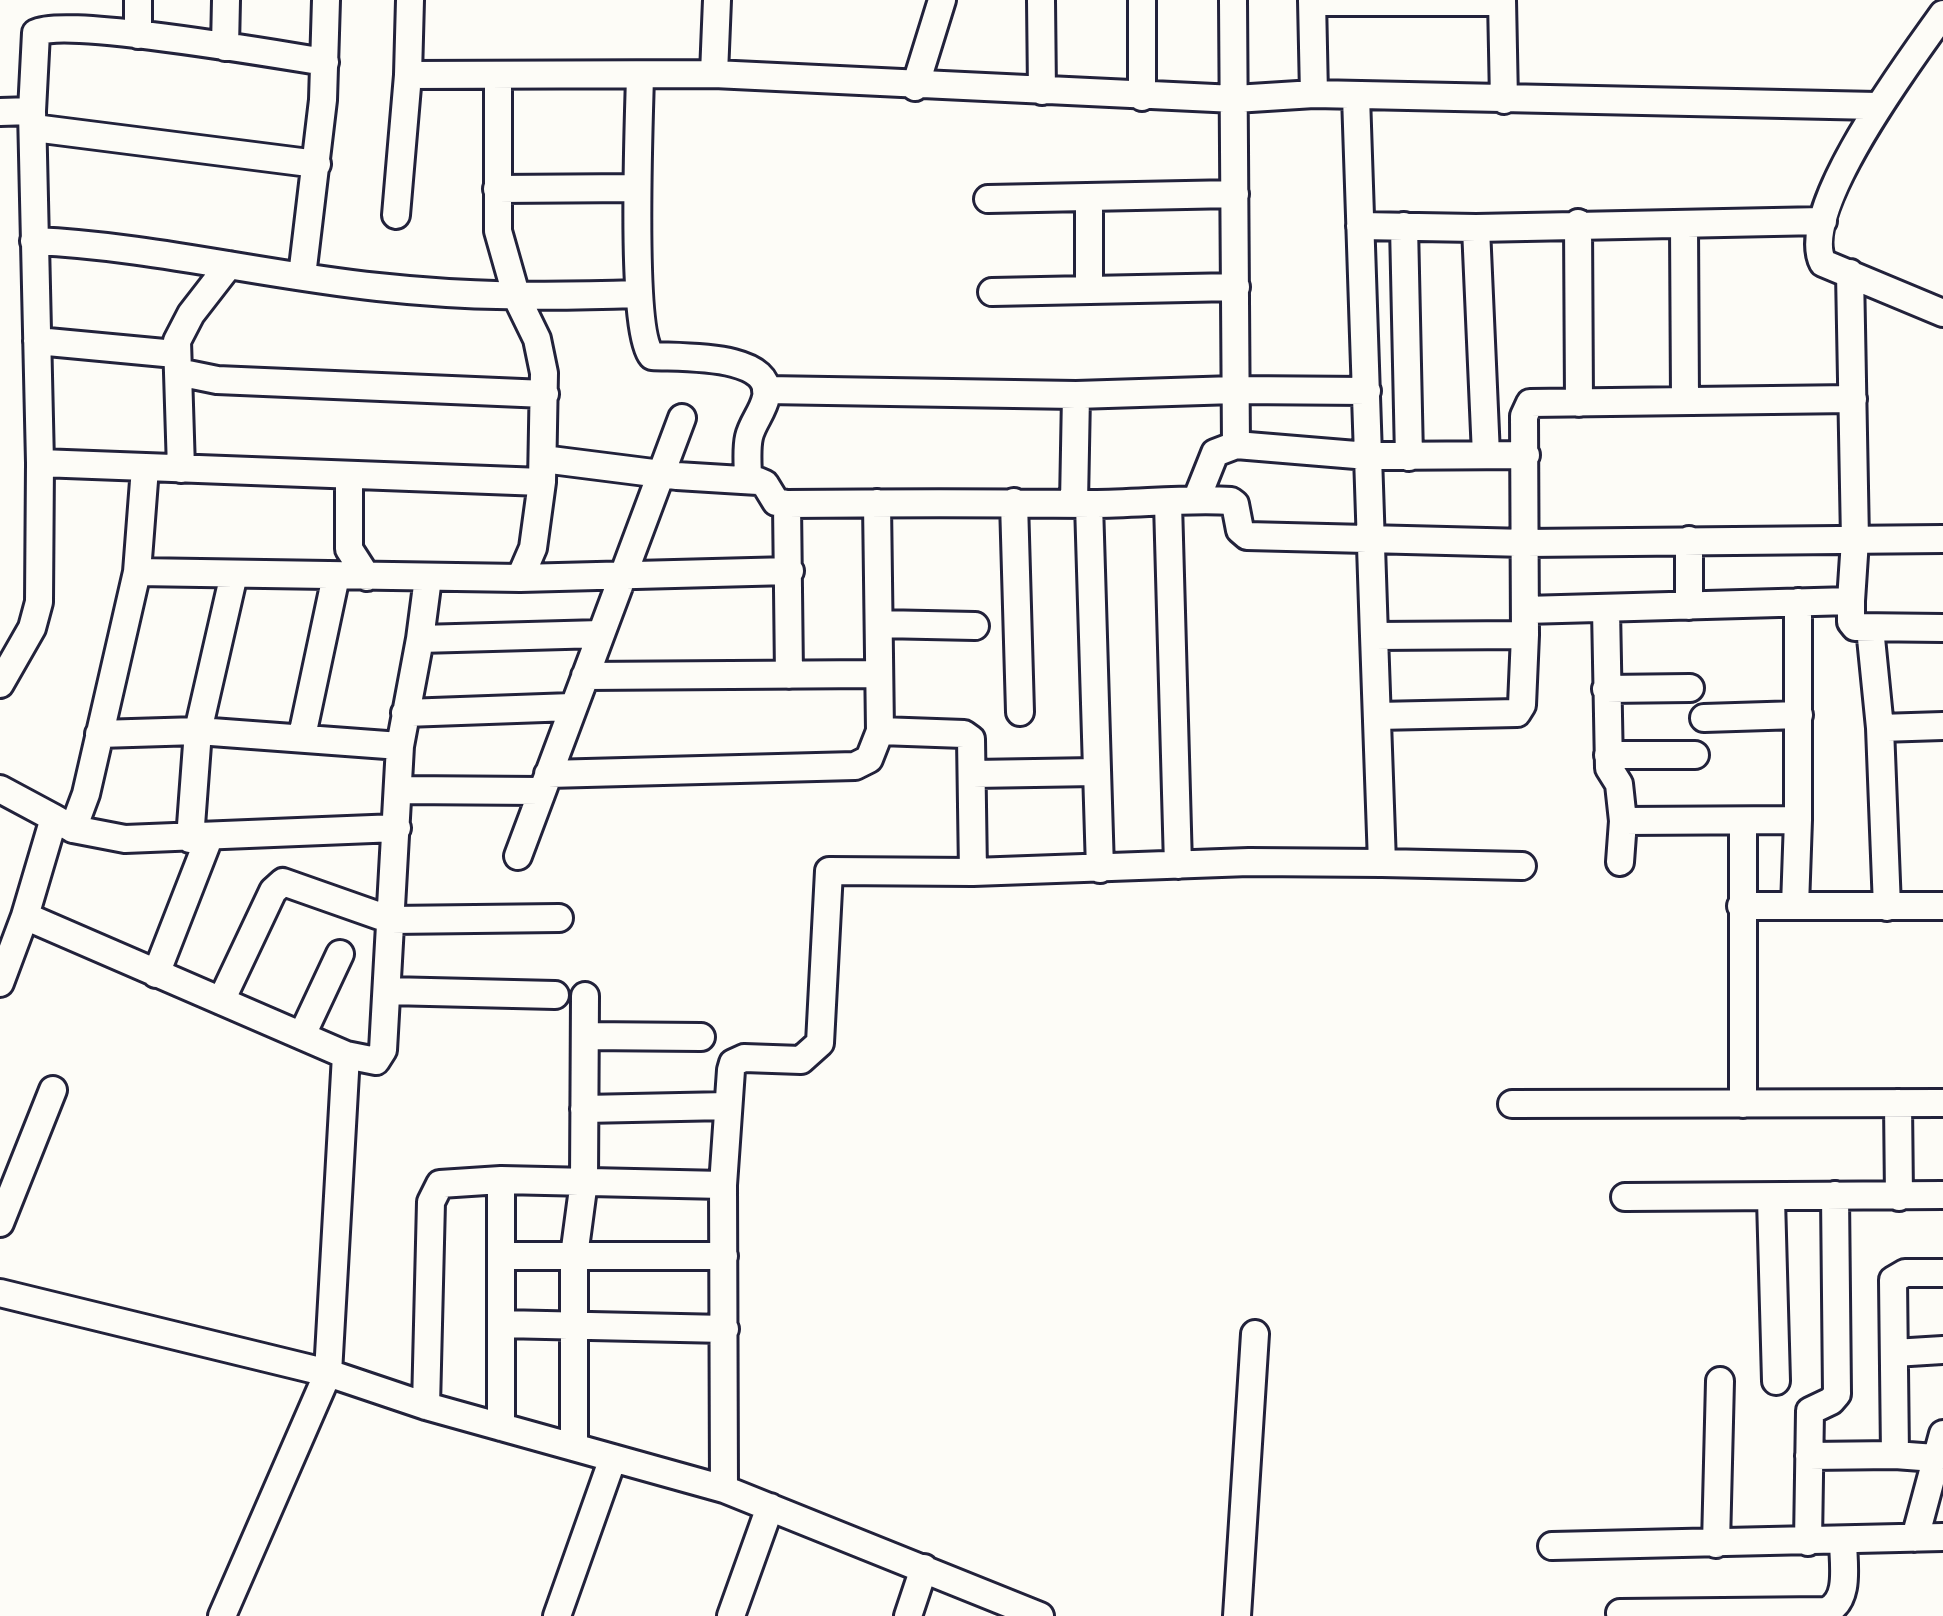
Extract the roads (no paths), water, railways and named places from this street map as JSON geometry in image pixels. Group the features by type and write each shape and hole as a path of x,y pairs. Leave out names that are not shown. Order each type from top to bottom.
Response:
{"street":[{"path":"138,0 138,35"},
{"path":"225,47 226,0"},
{"path":"302,276 317,164 326,0"},
{"path":"396,215 408,75 410,0"},
{"path":"714,74 717,0"},
{"path":"915,87 942,0"},
{"path":"1041,0 1042,91"},
{"path":"1142,0 1142,97"},
{"path":"1233,0 1236,445"},
{"path":"1314,94 1312,1 1502,1 1504,100"},
{"path":"1943,14 1877,106 1829,199 1823,221 1821,258 1823,263 1943,313"},
{"path":"0,684 36,616 40,463 34,241 36,33 57,28 138,35 325,62"},
{"path":"408,75 714,74 1142,97 1235,99 1314,94 1877,106"},
{"path":"498,75 498,231 517,298 537,339 545,394 543,470 533,548 520,578"},
{"path":"640,76 637,188 639,294 647,348 652,356 751,367 762,377 766,390 761,411 749,436 748,480"},
{"path":"1356,96 1382,863"},
{"path":"0,112 317,164"},
{"path":"497,189 637,188"},
{"path":"988,199 1235,194"},
{"path":"1089,197 1089,290"},
{"path":"1360,226 1476,228 1578,223 1684,225 1823,221"},
{"path":"1578,223 1579,403"},
{"path":"1684,225 1685,401"},
{"path":"1404,226 1409,457"},
{"path":"1476,228 1486,455"},
{"path":"34,241 84,243 377,287 517,298 639,294"},
{"path":"181,469 177,363 181,330 229,265"},
{"path":"1850,273 1855,540 1851,601 1853,625 1870,628 1943,628"},
{"path":"992,292 1236,287"},
{"path":"37,341 177,363 217,380 545,394"},
{"path":"766,390 1076,395 1235,390 1367,391"},
{"path":"1076,395 1100,869"},
{"path":"1377,716 1517,713 1522,705 1526,543 1524,416 1530,403 1853,399"},
{"path":"518,856 682,418"},
{"path":"1197,498 1215,453 1236,445 1368,456 1526,455"},
{"path":"40,463 349,475 543,470 661,474 761,481 776,502 787,504 1168,503 1197,498 1234,502 1240,530 1247,536 1370,542 1943,539"},
{"path":"0,983 63,824 86,794 137,572 145,468"},
{"path":"349,475 349,549 367,577"},
{"path":"1014,502 1020,712"},
{"path":"399,790 855,766 869,759 880,731 877,503"},
{"path":"1168,503 1178,865"},
{"path":"787,504 789,675"},
{"path":"1689,540 1689,606"},
{"path":"137,572 428,578 624,578 790,571"},
{"path":"156,974 199,838 198,731 234,574"},
{"path":"302,736 336,576"},
{"path":"25,916 346,1055 379,1060 388,991 400,746 428,578"},
{"path":"1374,636 1525,623 1606,609 1851,601"},
{"path":"1795,906 1798,602"},
{"path":"1606,609 1608,755 1609,771 1619,784 1623,821 1620,862"},
{"path":"879,624 975,626"},
{"path":"1870,628 1880,728 1887,907"},
{"path":"420,639 601,634"},
{"path":"585,676 877,674"},
{"path":"1606,689 1690,688"},
{"path":"405,713 572,707"},
{"path":"1704,718 1799,715"},
{"path":"1880,728 1943,726"},
{"path":"99,734 198,731 302,736 400,746"},
{"path":"880,731 968,735 973,744 973,872"},
{"path":"1608,755 1695,755"},
{"path":"973,774 1096,772"},
{"path":"0,789 63,824 125,839 397,828"},
{"path":"1623,821 1798,820"},
{"path":"1743,821 1743,1104"},
{"path":"724,1489 723,1185 731,1070 737,1060 801,1060 820,1043 829,871 973,872 1249,862 1522,866"},
{"path":"221,1001 279,884 292,885 391,920 559,918"},
{"path":"1741,906 1943,906"},
{"path":"302,1035 340,954"},
{"path":"388,991 555,995"},
{"path":"574,1447 574,1256 584,1181 585,996"},
{"path":"585,1036 701,1037"},
{"path":"222,1616 328,1373 346,1055"},
{"path":"0,1223 53,1090"},
{"path":"1898,1103 1899,1197"},
{"path":"1512,1104 1943,1103"},
{"path":"584,1109 728,1106"},
{"path":"426,1406 428,1255 434,1190 450,1181 501,1180 723,1185"},
{"path":"501,1180 501,1427"},
{"path":"1808,1542 1810,1411 1831,1401 1837,1394 1835,1195"},
{"path":"1625,1197 1771,1199 1835,1195 1943,1195"},
{"path":"1771,1199 1776,1381"},
{"path":"501,1256 724,1256"},
{"path":"1895,1455 1893,1280 1905,1273 1943,1273"},
{"path":"0,1293 328,1373 426,1406 724,1489 1040,1616"},
{"path":"501,1324 725,1329"},
{"path":"1237,1616 1255,1334"},
{"path":"1894,1353 1943,1350"},
{"path":"1716,1544 1720,1381"},
{"path":"1809,1456 1895,1455 1939,1446 1915,1538"},
{"path":"560,1615 613,1458"},
{"path":"731,1616 770,1507"},
{"path":"1552,1546 1943,1537"},
{"path":"1620,1613 1826,1611 1839,1603 1842,1593 1843,1540"},
{"path":"908,1616 924,1568"}]}
